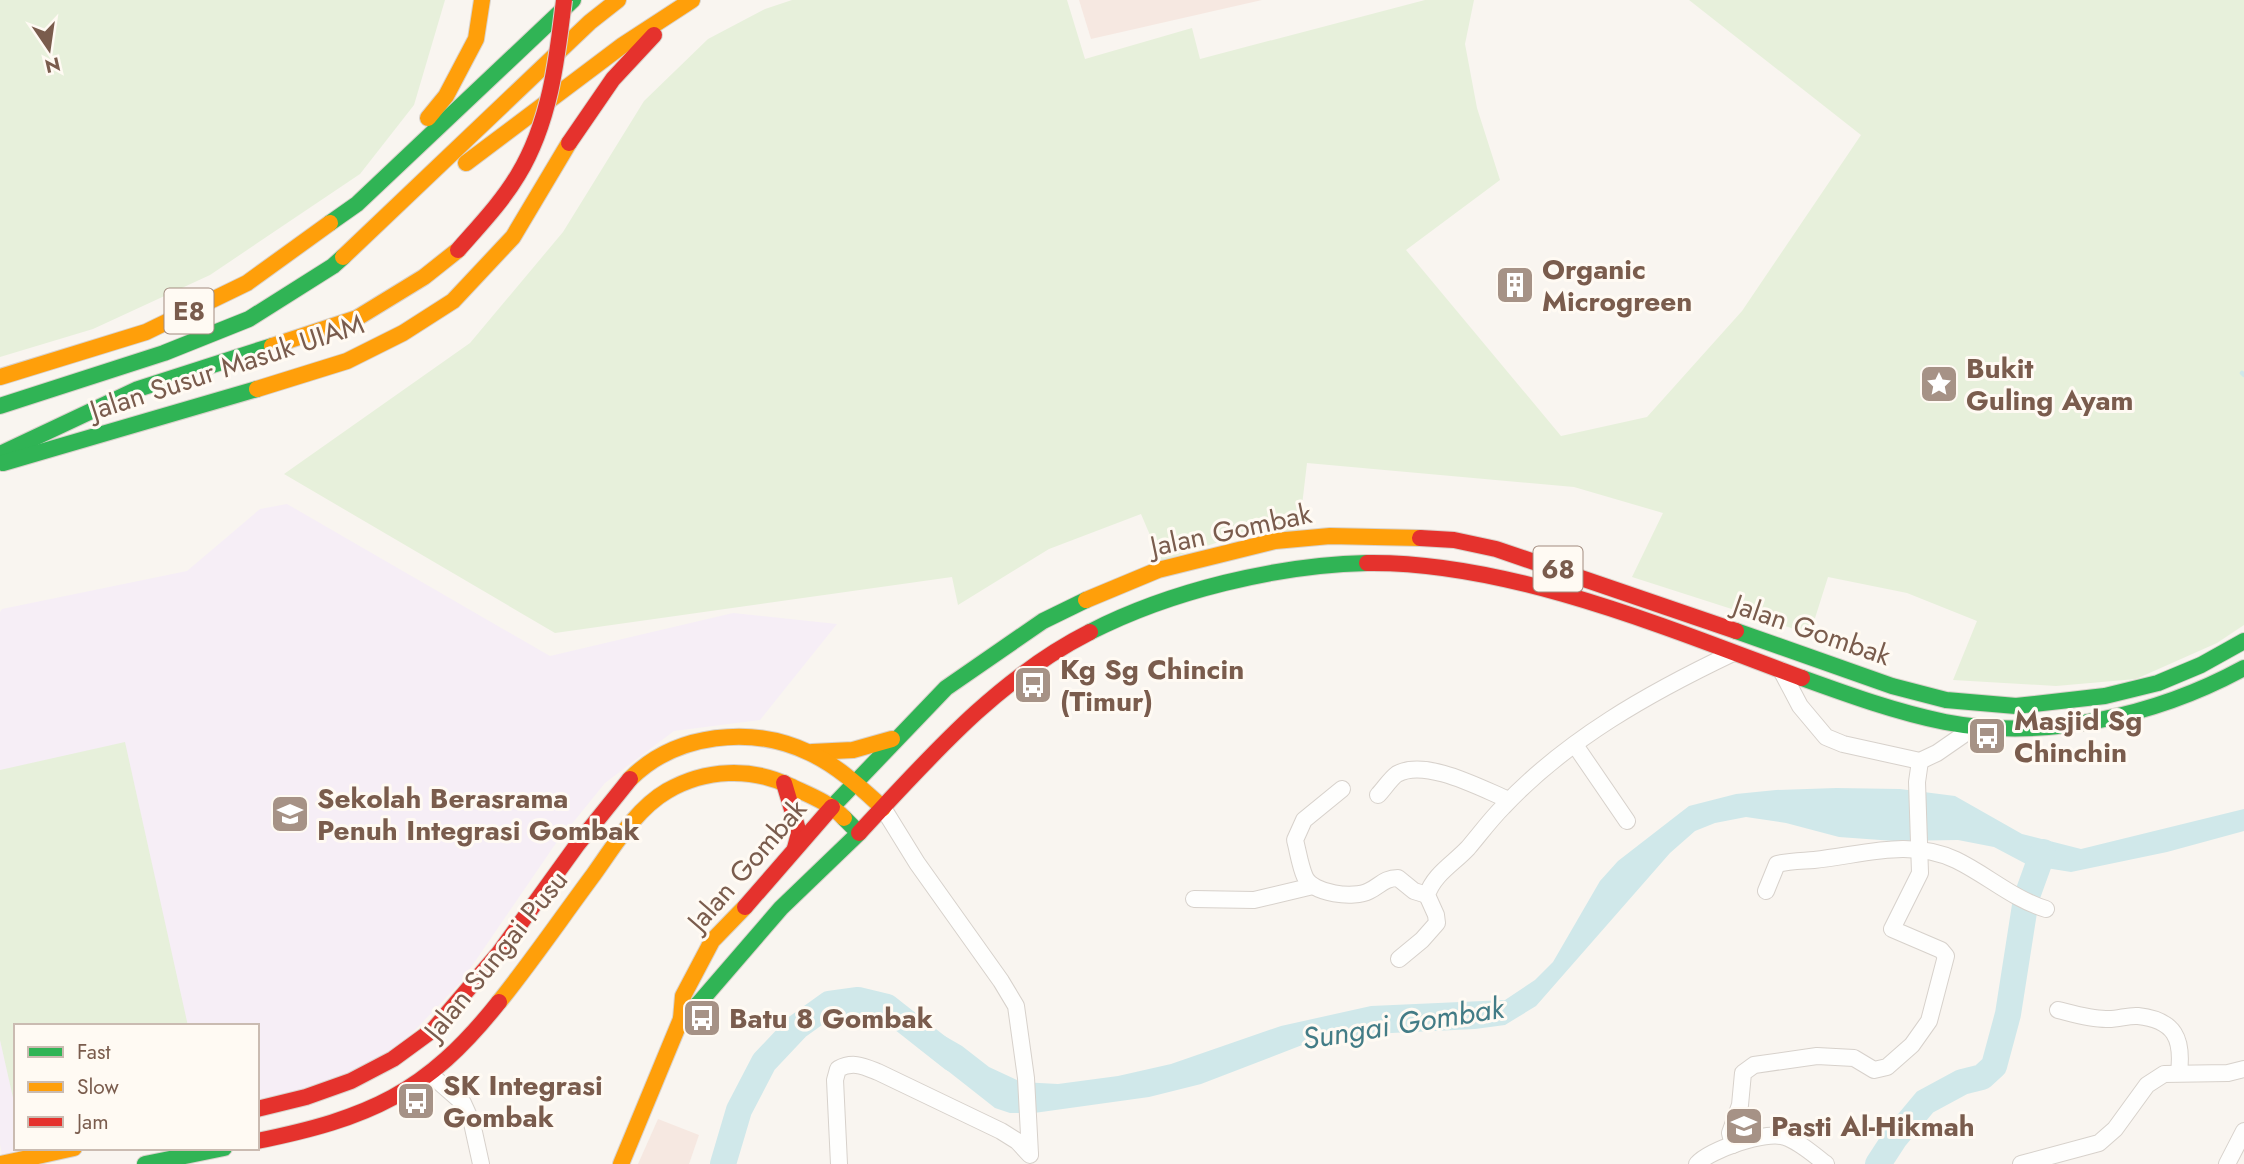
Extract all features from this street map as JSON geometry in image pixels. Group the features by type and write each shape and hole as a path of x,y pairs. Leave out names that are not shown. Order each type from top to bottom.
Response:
{"main road":[{"path":"357,204 374,179 402,152 446,96 477,39 482,0"},
{"path":"0,454 138,389 358,318 424,277 458,250 489,215 519,174 535,138 549,95 564,0"},
{"name":"E8","path":"0,377 146,332 247,283 357,204 573,0"},
{"name":"E8","path":"0,406 164,353 249,319 333,266 590,22 618,0"},
{"path":"333,266 512,127 623,45 693,0"},
{"name":"Jalan Susur Masuk UIAM","path":"0,464 201,407 347,361 403,333 453,301 513,237 561,156 613,79 643,45 693,0"},
{"path":"0,416 139,377 270,348"},
{"name":"Jalan Gombak","path":"621,1164 681,1019 683,996 712,941 769,881 855,781 946,688 980,663 1043,621 1110,588 1158,570 1275,541 1330,536 1454,540 1496,549 1582,577 1892,686 1947,700 2016,706 2105,696 2158,683 2201,665 2244,641"},
{"name":"Jalan Gombak","path":"681,1019 699,1003 781,908 859,834 971,716 1059,649 1167,599 1289,570 1329,564 1385,562 1489,576 1576,598 1886,707 1976,726 2017,728 2116,716 2200,691 2244,668"},
{"name":"Jalan Sungai Pusu","path":"259,1109 326,1092 375,1071 436,1028 485,971 619,790 665,752 704,740 738,736 765,737 786,742 812,752 855,781 883,808"},
{"path":"812,752 848,752 899,736"},
{"name":"Jalan Sungai Pusu","path":"259,1142 341,1121 391,1099 430,1074 459,1048 509,989 608,854 665,792 692,781 751,773 785,783 832,807 859,834"},
{"path":"785,783 799,833 795,848"},
{"path":"1,1164 65,1150"},
{"path":"145,1164 214,1150"}],"street":[{"path":"1427,895 1439,874 1467,849 1509,800 1555,759 1647,696 1733,653"},
{"path":"1781,670 1800,706 1826,737 1843,744 1920,761 1937,753 1976,726"},
{"path":"1575,745 1627,821"},
{"path":"1733,1145 1730,1133 1740,1105 1743,1073 1754,1065 1817,1056 1854,1058 1874,1070 1880,1070 1912,1045 1929,1021 1946,956 1941,950 1892,929 1920,873 1917,782 1920,761"},
{"path":"1378,795 1398,774 1420,769 1438,772 1509,800"},
{"path":"1313,886 1305,878 1295,840 1304,820 1342,789"},
{"path":"883,808 917,863 1016,1006 1026,1078 1027,1126 1032,1159"},
{"path":"1766,891 1777,864 1873,850 1920,848 1955,859 2008,891 2041,907"},
{"path":"1194,899 1254,900 1313,886 1353,896 1370,891 1385,880 1398,878 1414,891 1427,895 1437,923 1399,959"},
{"path":"2058,1010 2108,1020 2137,1016 2161,1023 2176,1033 2181,1052 2179,1072"},
{"path":"839,1164 835,1080 838,1069 857,1064 1001,1131 1017,1141 1032,1159"},
{"path":"2021,1164 2099,1143 2115,1129 2147,1085 2164,1074 2228,1073 2244,1069"},
{"path":"430,1074 463,1102 472,1123 481,1164"},
{"path":"2227,1164 2244,1130"},
{"path":"1697,1164 1702,1158 1733,1145 1769,1135 1784,1136 1826,1164"}],"shaded area":[{"path":"1079,0 1262,0 1091,39"},
{"name":"Sekolah Berasrama Penuh Integrasi Gombak","path":"287,504 550,656 733,613 837,624 760,720 674,731 605,783 554,846 461,982 395,1051 304,1094 259,1103 259,1024 14,1024 14,1150 26,1150 2,1155 0,612 2,609 187,571 260,509"},
{"path":"658,1119 699,1135 689,1164 638,1164"}],"green space":[{"path":"0,0 445,0 414,105 360,174 210,275 93,329 0,357"},
{"path":"792,0 1067,0 1085,59 1192,28 1200,59 1425,0 1474,0 1465,44 1477,108 1500,180 1406,250 1561,436 1647,417 1742,311 1861,135 1689,0 2244,0 2244,625 2217,643 2136,679 2056,686 1953,680 1977,621 1907,593 1828,577 1810,634 1632,577 1663,513 1574,487 1307,463 1299,531 1231,538 1161,561 1141,514 1049,549 958,605 952,577 555,633 284,474 470,343 563,232 644,101 708,39 765,9"},
{"path":"125,742 188,1024 14,1024 14,1102 0,1040 0,770"}],"water":[{"name":"Sungai Gombak","path":"1836,788 1900,789 1955,796 2022,834 2081,849 2244,809 2244,831 2167,852 2071,872 2028,865 1994,847 1958,840 1894,841 1839,837 1786,823 1746,817 1715,823 1695,831 1670,853 1536,1006 1505,1025 1371,1034 1310,1042 1201,1084 1149,1097 1034,1113 1010,1113 995,1108 920,1049 929,1027 962,1046 989,1067 1021,1082 1058,1084 1118,1076 1171,1064 1281,1026 1371,1006 1505,1000 1535,980 1553,962 1600,881 1618,861 1689,806 1736,794"}],"waterway":[{"path":"1878,1164 1895,1138 1925,1102 1962,1082 1982,1077 1994,1066 2008,1014 2026,899 2043,852"},
{"name":"Sungai Gombak","path":"723,1164 739,1110 764,1062 797,1027 829,1004 858,1000 887,1007 953,1059"}],"traffic: fast":[{"path":"330,223 357,204 573,0"},
{"path":"0,406 164,353 249,319 343,257"},
{"path":"0,454 138,389 272,346"},
{"path":"3,463 257,389"},
{"path":"1090,632 1154,604 1225,583 1297,569 1367,563"},
{"path":"832,807 946,688 1043,621 1086,600"},
{"path":"1736,631 1892,686 1946,700 2016,706 2105,696 2158,683 2201,665 2244,641"},
{"path":"1802,678 1873,703 1927,718 1983,727 2022,728 2060,726 2137,711 2210,685 2244,668"},
{"path":"681,1019 699,1003 781,908 859,833 844,818"},
{"path":"145,1164 214,1150"}],"traffic: slow":[{"path":"428,118 446,96 476,39 482,0"},
{"path":"343,257 590,22 618,0"},
{"path":"466,163 623,45 692,0"},
{"path":"257,389 347,361 403,333 453,301 513,237 569,143"},
{"path":"0,377 146,332 247,283 330,223"},
{"path":"272,346 357,318 424,277 458,250"},
{"path":"1086,600 1158,570 1275,541 1330,536 1420,538"},
{"path":"630,779 669,752 692,743 716,738 764,739 788,744 820,758 849,778 883,808"},
{"path":"812,752 853,750 892,739"},
{"path":"499,1002 626,829 645,808 667,791 697,778 744,773 775,780 818,799 844,818"},
{"path":"621,1164 681,1019 683,996 712,941 745,907"},
{"path":"1,1164 65,1150"}],"traffic: jam":[{"path":"458,250 505,195 538,134 550,90 564,0"},
{"path":"569,143 613,79 654,35"},
{"path":"1420,538 1454,540 1496,549 1736,631"},
{"path":"1367,563 1421,565 1476,573 1532,586 1644,620 1802,678"},
{"path":"859,833 938,749 994,696 1056,651 1090,632"},
{"path":"259,1109 306,1097 351,1081 393,1059 434,1029 499,953 577,845 630,779"},
{"path":"784,783 799,833 795,848"},
{"path":"745,907 832,807"},
{"path":"259,1141 332,1123 393,1097 446,1059 499,1002"}],"place":[{"name":"Organic Microgreen","path":"1515,285"},
{"name":"Bukit Guling Ayam","path":"1939,384"},
{"name":"Kg Sg Chincin (Timur)","path":"1033,685"},
{"name":"Masjid Sg Chinchin","path":"1987,736"},
{"name":"Sekolah Berasrama Penuh Integrasi Gombak","path":"290,814"},
{"name":"Batu 8 Gombak","path":"702,1018"},
{"name":"SK Integrasi Gombak","path":"416,1101"},
{"name":"Pasti Al-Hikmah","path":"1744,1126"}]}
